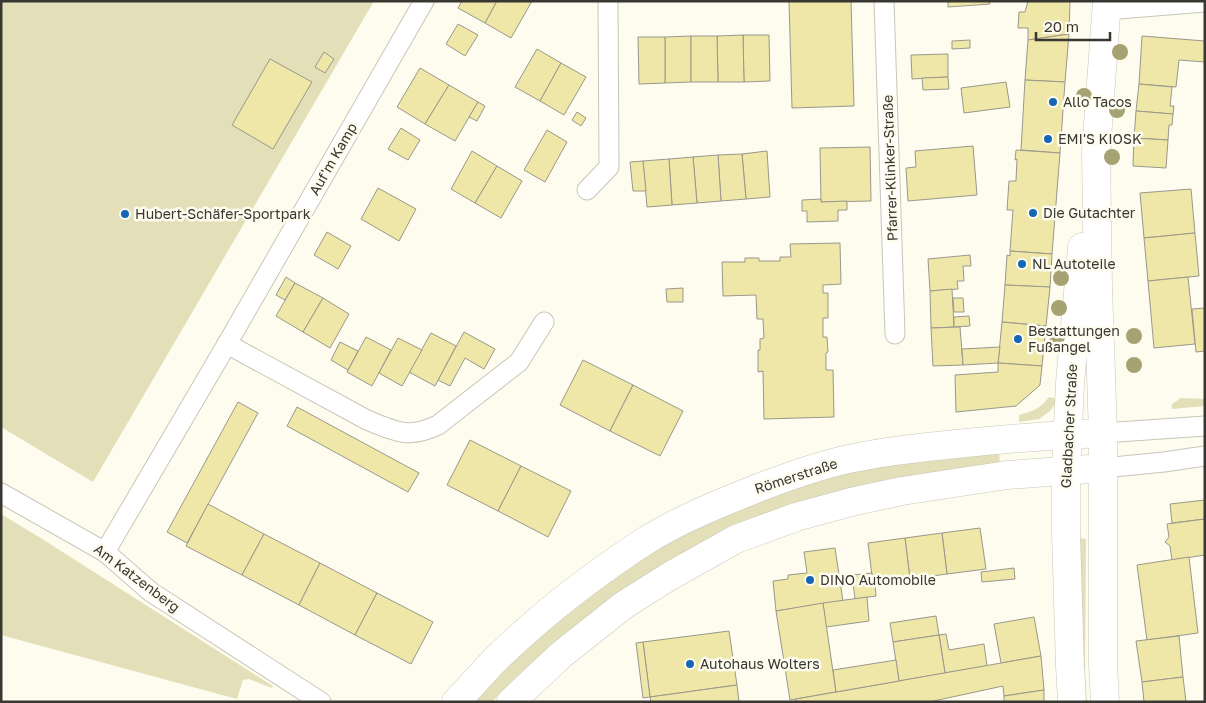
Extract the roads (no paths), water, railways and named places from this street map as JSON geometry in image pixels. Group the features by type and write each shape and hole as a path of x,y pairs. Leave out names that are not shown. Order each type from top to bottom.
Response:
{"main road":[{"name":"Gladbacher Straße","path":"1106,702 1103,664 1103,468 1096,152 1107,6"},
{"name":"Gladbacher Straße","path":"1072,702 1066,470 1070,383 1084,216 1096,152"},
{"name":"Römerstraße","path":"456,702 493,662 589,580 643,543 681,521 718,504 779,480 840,461 897,450 1007,439 1102,433"},
{"path":"512,702 562,654 624,605 670,576 736,539 796,517 893,492 1007,475 1103,468"}],"street":[{"name":"Auf'm Kamp","path":"105,552 424,1"},
{"path":"587,190 609,167 608,1"},
{"name":"Pfarrer-Klinker-Straße","path":"884,1 895,334"},
{"path":"1107,6 1205,2"},
{"path":"227,344 367,420 390,429 411,434 426,431 438,425 519,362 544,322"},
{"name":"Römerstraße","path":"1102,433 1205,426"},
{"path":"1103,468 1205,456"},
{"name":"Am Katzenberg","path":"1,493 105,552 151,592 321,702"}],"place":[{"name":"Allo Tacos","path":"1053,102"},
{"name":"EMI'S KIOSK","path":"1048,139"},
{"name":"Die Gutachter","path":"1033,213"},
{"name":"Hubert-Schäfer-Sportpark","path":"125,214"},
{"name":"NL Autoteile","path":"1022,264"},
{"name":"Bestattungen Fußangel","path":"1018,339"},
{"name":"DINO Automobile","path":"810,580"},
{"name":"Autohaus Wolters","path":"690,664"}]}
